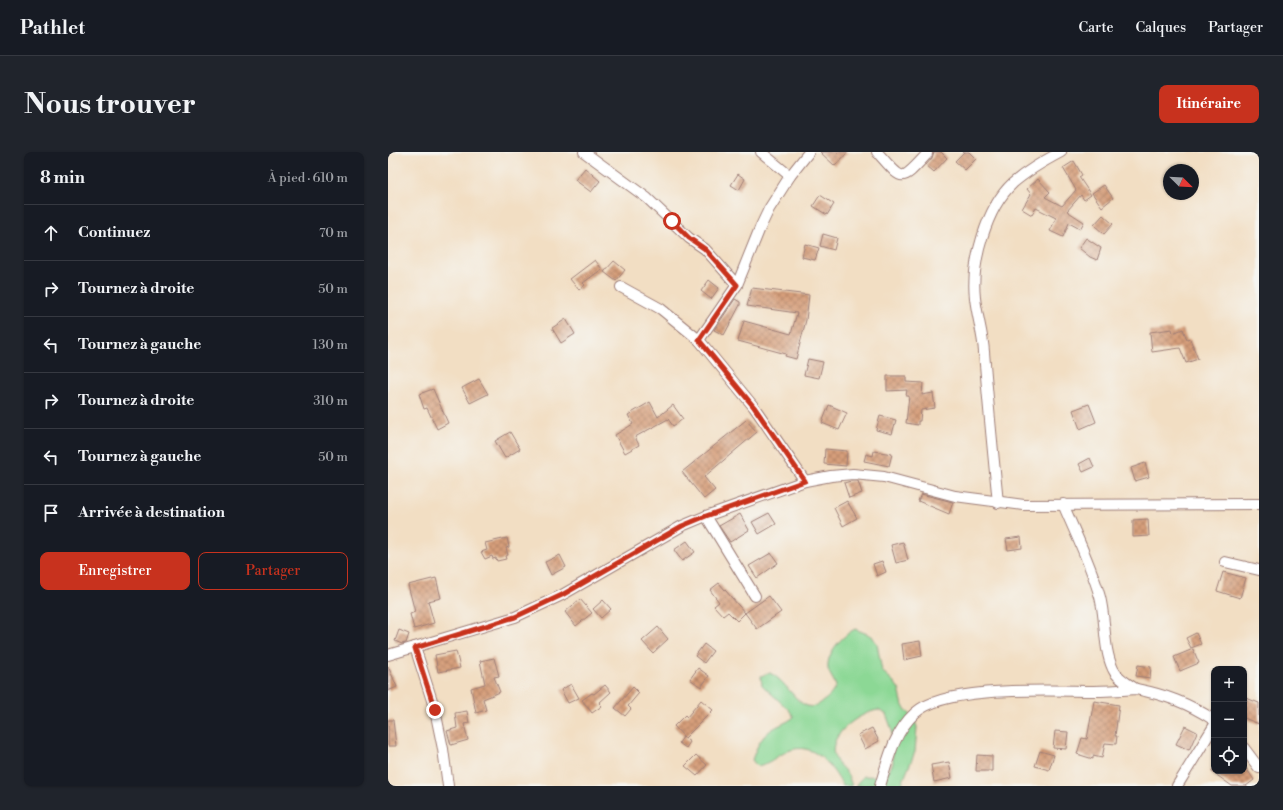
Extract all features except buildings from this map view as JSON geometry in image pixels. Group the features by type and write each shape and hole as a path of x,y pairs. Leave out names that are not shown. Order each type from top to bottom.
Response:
{"street":[{"path":"584,152 647,198 689,238 705,249 737,285"},
{"path":"761,152 790,176"},
{"path":"699,340 737,285 760,228 790,176 809,152"},
{"path":"877,152 896,173 901,176 907,175 927,154"},
{"path":"998,503 987,400 984,350 974,297 976,262 985,230 996,205 1012,184 1032,168 1061,152"},
{"path":"621,286 661,309 699,340 754,407 805,481"},
{"path":"388,655 515,617 562,595 661,537 706,516 805,481 831,476 869,475 901,480 955,496 998,503 1024,505 1259,504"},
{"path":"1063,504 1094,578 1100,599 1108,651 1113,670 1118,676 1136,689"},
{"path":"706,516 755,596"},
{"path":"1225,562 1259,570"},
{"path":"415,648 435,710 443,749 448,786"},
{"path":"880,786 892,748 903,727 914,713 925,705 959,696 1001,692 1136,689 1157,693 1192,705 1211,718"},
{"path":"1177,786 1211,731"},
{"path":"1247,752 1259,768"}],"green space":[{"path":"855,629 872,636 877,644 882,671 899,689 903,706 914,719 917,727 915,752 901,786 857,786 857,783 864,776 883,777 889,771 893,763 892,730 886,714 878,710 870,712 853,721 845,728 834,743 833,751 836,760 849,777 852,786 843,786 828,764 821,757 806,749 788,751 769,762 757,766 752,760 762,739 771,730 794,717 789,710 762,685 761,676 770,673 775,676 803,704 809,707 817,705 832,693 836,686 828,669 828,663 832,651 845,636"}],"route":[{"path":"435,710 415,648 515,617 562,595 682,526 805,481 754,407 699,340 716,318 737,285 705,249 689,238 672,221"}]}
